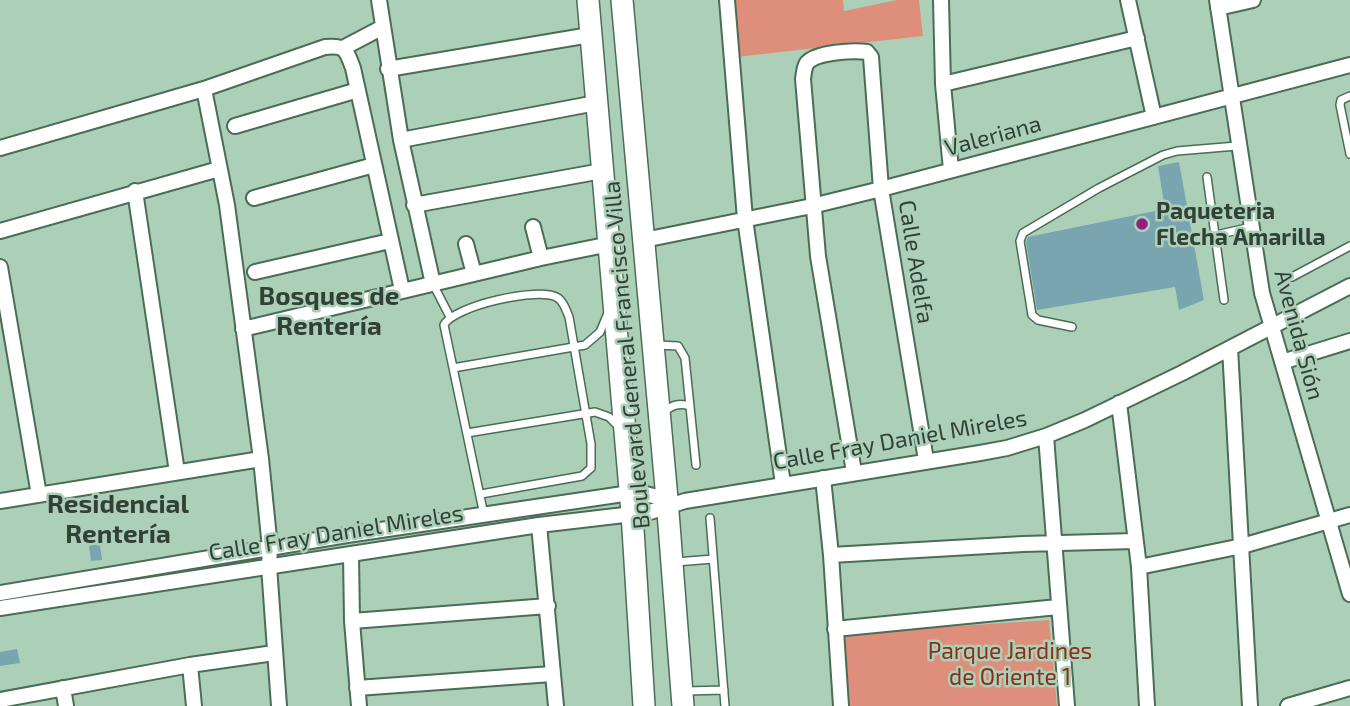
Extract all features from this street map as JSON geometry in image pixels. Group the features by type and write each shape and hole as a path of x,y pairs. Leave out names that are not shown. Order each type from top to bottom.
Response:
{"main road":[{"name":"Boulevard General Francisco Villa","path":"588,0 602,170 615,240 615,296 622,361 625,433 652,502 671,562 682,699"},
{"name":"Boulevard General Francisco Villa","path":"619,5 660,415 652,502 644,706"},
{"path":"622,361 629,377 652,502"}],"street":[{"path":"379,0 401,140 433,284"},
{"path":"727,0 745,219 783,484"},
{"path":"941,0 943,84 951,170"},
{"path":"1128,0 1154,117"},
{"path":"1217,4 1254,0"},
{"name":"Avenida Sión","path":"1217,4 1262,293 1350,594"},
{"path":"0,148 204,89 326,47 343,48 383,27"},
{"path":"388,69 590,35"},
{"path":"943,84 1137,38"},
{"path":"343,48 358,89 402,290"},
{"name":"Calle Adelfa","path":"812,206 803,79 806,65 810,60 830,54 867,52 871,57 881,189 926,460"},
{"name":"Valeriana","path":"644,240 812,206 881,189 1350,65"},
{"path":"204,89 227,205 261,459 270,548 279,706"},
{"path":"235,126 358,89"},
{"path":"401,140 596,103"},
{"path":"254,198 374,165"},
{"path":"0,231 219,169"},
{"path":"414,205 602,170"},
{"path":"135,191 177,472"},
{"path":"812,206 854,472"},
{"path":"533,227 541,258"},
{"path":"243,329 615,240"},
{"path":"255,272 390,241"},
{"path":"467,244 474,274"},
{"path":"0,267 38,495"},
{"name":"Calle Fray Daniel Mireles","path":"0,593 484,516 652,502 1007,448 1046,436 1119,403 1350,286"},
{"path":"1282,362 1350,341"},
{"path":"1230,348 1250,706"},
{"path":"1119,403 1139,567 1147,706"},
{"path":"1046,436 1067,706"},
{"path":"0,501 261,459"},
{"path":"823,478 841,706"},
{"name":"Calle Fray Daniel Mireles","path":"0,608 539,525 652,502"},
{"path":"1139,567 1242,546 1350,515"},
{"path":"539,525 556,706"},
{"path":"831,555 1135,541"},
{"path":"351,554 352,621 359,706"},
{"path":"352,621 548,606"},
{"path":"835,629 1059,607"},
{"path":"0,700 190,665 274,653"},
{"path":"190,665 194,706"},
{"path":"357,688 552,674"},
{"path":"62,688 66,706"},
{"path":"1288,706 1350,688"}],"lane":[{"path":"594,0 615,240 622,361"},
{"path":"617,42 638,241 652,502 653,706"},
{"path":"1350,96 1341,100 1340,105 1350,153"},
{"path":"1072,327 1038,320 1032,315 1020,241 1023,233 1099,188 1163,155 1177,151 1237,146"},
{"path":"1207,177 1224,300"},
{"path":"1216,235 1251,227"},
{"path":"1292,277 1350,246"},
{"path":"433,284 450,317"},
{"path":"481,494 582,476 593,462 569,317 563,303 555,296 536,293 498,300 450,317 444,325 484,516"},
{"path":"453,368 586,345 600,332 615,296"},
{"path":"653,346 672,345 682,350 696,465"},
{"path":"660,415 675,405 690,406"},
{"path":"467,433 585,413 604,414 625,433"},
{"path":"652,502 665,589"},
{"path":"710,518 725,706"},
{"path":"671,562 713,559"},
{"path":"682,699 724,690"}],"green space":[{"path":"731,0 843,0 844,11 897,0 919,0 923,36 736,57"},
{"name":"Parque Jardines de Oriente 1","path":"1049,620 1057,706 847,706 838,634"}],"building":[{"name":"Paqueteria Flecha Amarilla","path":"1179,162 1204,300 1179,310 1175,287 1037,310 1026,242 1028,237 1165,209 1158,166"},
{"path":"98,530 102,560 91,561 87,531"},
{"path":"17,649 20,663 0,666 0,652"}],"place":[{"name":"Paqueteria Flecha Amarilla","path":"1142,224"}],"district":[{"name":"Bosques de Rentería","path":"329,311"},
{"name":"Residencial Rentería","path":"118,519"}]}
